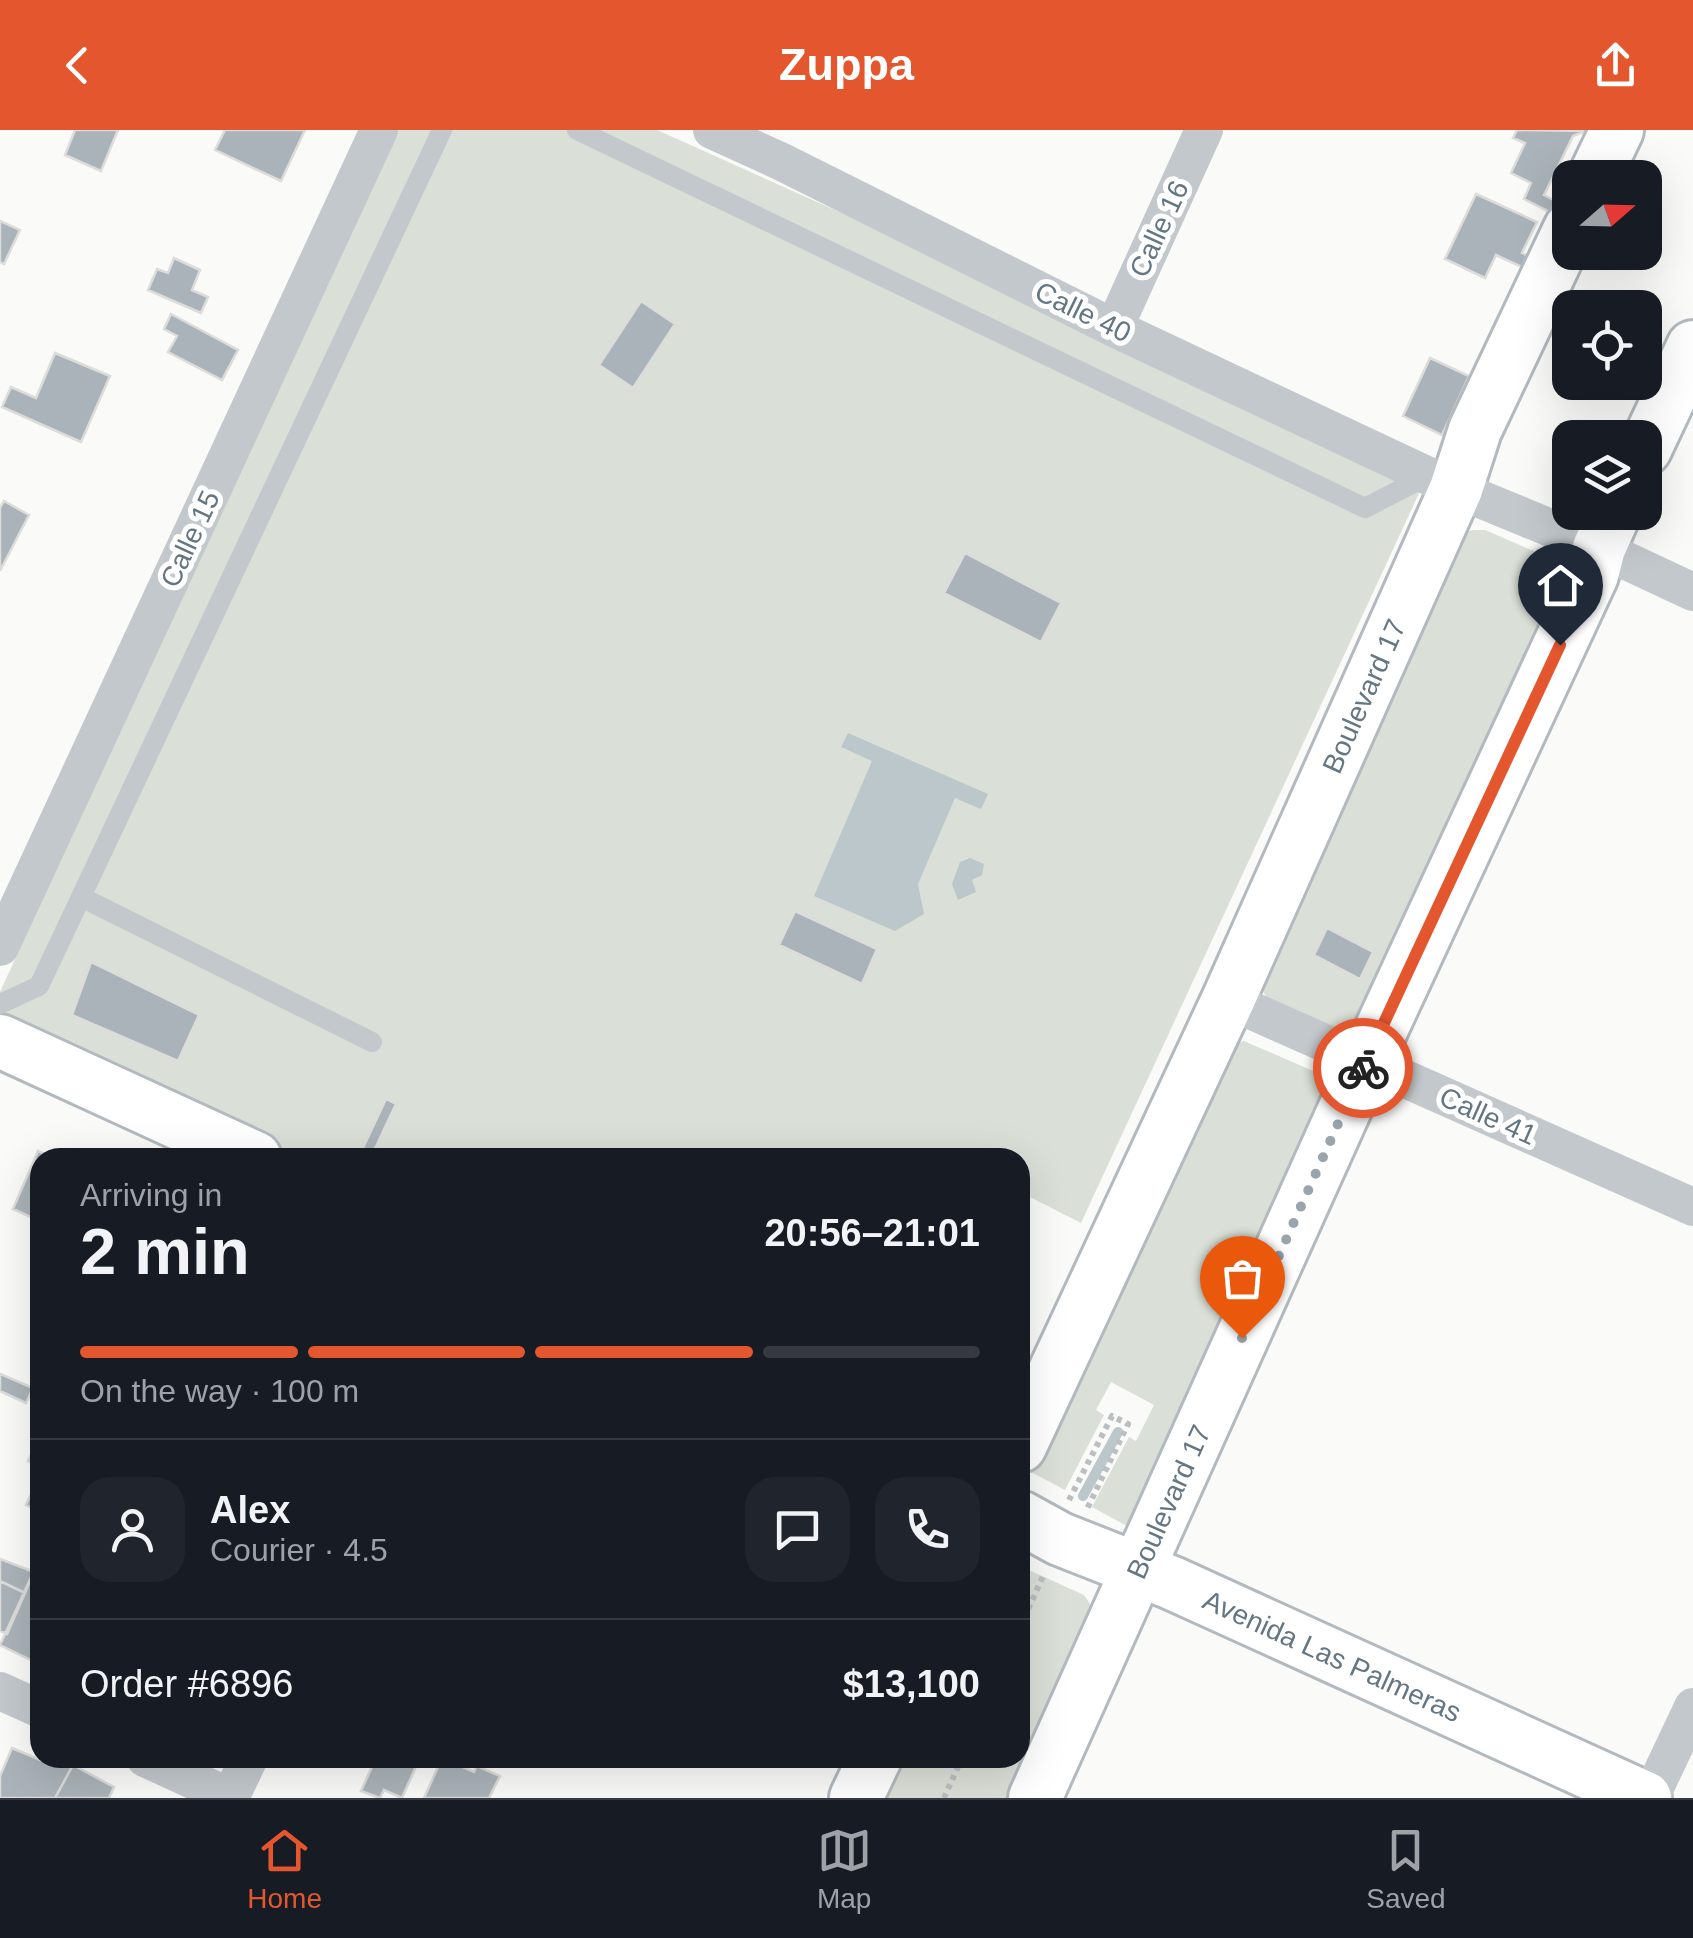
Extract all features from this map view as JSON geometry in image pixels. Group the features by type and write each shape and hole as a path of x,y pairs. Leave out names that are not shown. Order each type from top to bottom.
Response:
{"main road":[{"path":"1603,160 1617,130"},
{"name":"Boulevard 17","path":"1030,1425 1228,1000 1442,483 1475,430 1552,267"},
{"path":"1659,420 1693,347"},
{"name":"Boulevard 17","path":"1035,1798 1366,1062 1592,575 1607,530"},
{"path":"0,1041 234,1148"},
{"path":"0,1074 159,1148"},
{"name":"Avenida Las Palmeras","path":"1043,1511 1060,1539 1131,1585 1573,1798"},
{"name":"Avenida Las Palmeras","path":"1034,1556 1131,1585 1648,1798"},
{"path":"856,1798 871,1768"}],"street":[{"name":"Calle 15","path":"0,947 379,130"},
{"name":"Calle 40","path":"712,130 787,146 1114,328 1442,483 1552,514"},
{"name":"Calle 16","path":"1114,328 1204,130"},
{"path":"1607,530 1693,592"},
{"name":"Calle 41","path":"1228,1000 1693,1208"},
{"path":"0,1691 30,1704"},
{"path":"1648,1798 1693,1707"},
{"path":"166,1768 231,1798 244,1768"}],"lane":[{"path":"0,1004 39,986 442,130"},
{"path":"577,130 1364,508 1442,483"},
{"path":"81,897 372,1042"}],"path":[{"path":"1043,1511 1090,1458 1112,1416 1128,1424 1084,1514"},
{"path":"1090,1458 1107,1467"},
{"path":"944,1798 958,1768"}],"shaded area":[{"path":"393,130 657,130 1427,476 1081,1223 1030,1197 1030,1148 279,1148 0,1011 0,992"},
{"path":"1485,530 1561,563 1568,572 1353,1032 1338,1032 1271,1004 1259,977 1461,534"},
{"path":"848,733 988,794 981,809 955,798 918,884 924,914 895,931 814,896 872,761 841,747"},
{"path":"970,858 984,864 982,875 972,880 976,892 958,900 952,884 960,862"},
{"path":"1244,1041 1327,1077 1335,1090 1138,1532 1092,1507 1129,1437 1136,1441 1154,1405 1111,1382 1096,1410 1104,1415 1065,1490 1030,1469 1219,1050"},
{"path":"1030,1571 1084,1595 1090,1604 1090,1616 1030,1752"},
{"path":"882,1768 1023,1768 1010,1798 868,1798"}],"building":[{"path":"75,130 118,130 101,171 65,155"},
{"path":"225,130 305,130 281,181 215,150"},
{"path":"1517,130 1586,131 1573,136 1561,160 1552,160 1552,179 1544,195 1552,199 1552,213 1524,199 1531,183 1511,173 1525,143 1513,138"},
{"path":"1476,194 1537,222 1522,253 1540,261 1535,273 1496,255 1485,278 1445,259"},
{"path":"0,221 20,230 4,264 0,262"},
{"path":"174,258 200,270 192,290 208,297 201,313 148,290 157,269 168,273"},
{"path":"641,301 675,324 633,388 599,365"},
{"path":"171,314 238,350 222,380 168,352 177,336 164,329"},
{"path":"55,353 110,376 81,442 2,407 11,387 36,398"},
{"path":"1430,358 1469,376 1442,435 1403,416"},
{"path":"4,501 29,515 0,571 0,508"},
{"path":"965,553 1061,603 1041,642 944,593"},
{"path":"795,911 877,949 862,984 779,945"},
{"path":"1327,928 1373,952 1360,979 1314,955"},
{"path":"91,962 199,1015 178,1061 72,1015"},
{"path":"386,1099 396,1104 375,1148 363,1148"},
{"path":"30,1170 30,1217 13,1209"},
{"path":"0,1374 30,1387 26,1403 0,1391"},
{"path":"0,1559 30,1570 25,1593 0,1581"},
{"path":"30,1579 30,1660 0,1645"},
{"path":"0,1581 25,1593 7,1634 0,1631"},
{"path":"12,1748 30,1756 30,1768 71,1768 55,1798 0,1798 0,1776"},
{"path":"71,1768 114,1787 109,1798 55,1798"},
{"path":"371,1768 415,1768 402,1798 384,1790 380,1798 361,1791"},
{"path":"438,1768 474,1772 482,1768 500,1776 489,1798 424,1798"}],"waterway":[{"path":"1083,1496 1118,1432"}],"way so far":[{"path":"1242,1338 1363,1068"}],"route":[{"path":"1363,1068 1560,645"}]}
